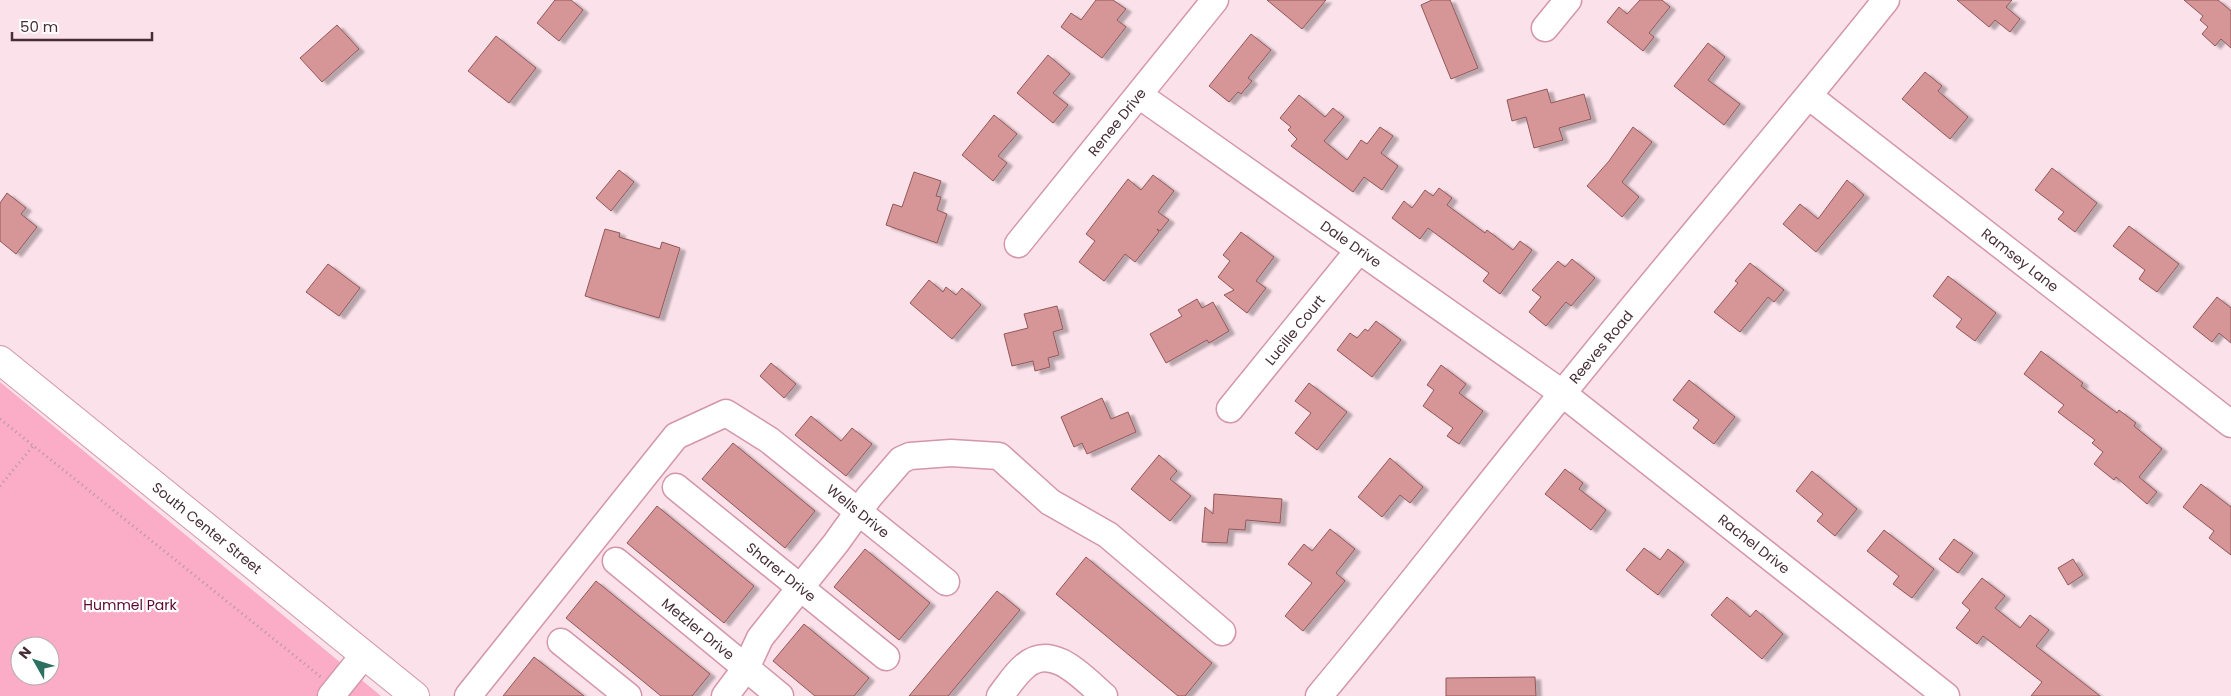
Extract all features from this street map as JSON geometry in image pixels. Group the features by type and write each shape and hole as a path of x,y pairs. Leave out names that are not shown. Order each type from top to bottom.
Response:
{"main road":[{"name":"South Center Street","path":"0,360 415,696"}],"street":[{"name":"Renee Drive","path":"1018,244 1215,0"},
{"path":"1545,28 1568,0"},
{"name":"Reeves Road","path":"1319,696 1378,626 1562,393 1810,96 1886,0"},
{"name":"Dale Drive","path":"1139,96 1562,393"},
{"name":"Ramsey Lane","path":"1810,96 2231,424"},
{"name":"Lucille Court","path":"1230,409 1359,250"},
{"name":"Rachel Drive","path":"1562,393 1946,696"},
{"name":"Wells Drive","path":"468,696 676,436 726,414 769,440 946,582"},
{"path":"725,696 746,668 760,638 801,588 858,511 904,458 910,456 951,453 999,456 1050,502 1108,535 1222,632"},
{"name":"Sharer Drive","path":"676,487 886,657"},
{"name":"Metzler Drive","path":"616,562 780,696"},
{"path":"561,642 628,696"},
{"path":"333,693 364,655"},
{"path":"1000,696 1026,664 1038,659 1051,658 1062,662 1104,696"}],"path":[{"path":"0,419 333,693"},
{"path":"0,486 33,446"}],"green space":[{"name":"Hummel Park","path":"0,382 381,696 0,696"}],"building":[{"path":"555,0 571,0 583,10 559,41 537,23"},
{"path":"1096,0 1113,0 1126,9 1117,20 1126,27 1102,58 1061,27 1071,13 1081,20"},
{"path":"1267,0 1326,0 1302,29"},
{"path":"1432,0 1450,0 1478,68 1451,79 1421,5"},
{"path":"1640,0 1662,0 1670,7 1649,33 1654,37 1643,51 1607,22 1619,7 1627,14"},
{"path":"1957,0 2012,0 2006,7 2020,19 2010,32 1995,20 1989,27"},
{"path":"2184,0 2218,0 2231,11 2231,48 2221,39 2215,46 2202,34 2208,27 2200,20 2203,16"},
{"path":"337,25 359,49 322,82 300,58"},
{"path":"1251,34 1271,50 1248,78 1252,81 1241,94 1238,92 1229,102 1209,86"},
{"path":"496,36 536,68 509,103 468,71"},
{"path":"1708,43 1725,57 1708,80 1740,104 1724,125 1674,86"},
{"path":"1048,55 1070,74 1053,93 1068,105 1053,123 1017,93"},
{"path":"1925,72 1942,86 1938,91 1968,117 1950,139 1902,99"},
{"path":"1547,89 1551,103 1584,94 1591,119 1559,128 1563,140 1534,148 1526,117 1512,121 1507,100"},
{"path":"1299,95 1325,117 1333,108 1344,117 1324,141 1347,160 1361,140 1367,144 1380,127 1393,136 1381,153 1398,166 1382,190 1364,177 1353,192 1291,146 1297,139 1288,130 1291,127 1280,118"},
{"path":"994,115 1017,134 998,156 1007,163 993,181 962,155"},
{"path":"1633,127 1652,142 1622,182 1639,197 1622,217 1587,186 1609,161"},
{"path":"2052,168 2097,203 2075,232 2058,219 2064,212 2035,190"},
{"path":"619,170 634,182 611,211 596,198"},
{"path":"914,172 941,181 936,196 941,197 937,210 947,214 937,243 886,225 893,204 902,207"},
{"path":"1153,175 1174,191 1158,212 1169,220 1160,231 1157,229 1159,232 1135,262 1125,254 1104,281 1079,262 1095,241 1086,234 1128,179 1141,190"},
{"path":"1847,180 1864,195 1816,252 1783,224 1800,204 1818,219"},
{"path":"1439,188 1452,198 1447,205 1485,233 1487,230 1513,250 1520,241 1532,250 1500,294 1483,281 1489,273 1428,228 1420,239 1392,218 1404,201 1412,208 1425,190 1433,196"},
{"path":"7,193 26,208 21,214 37,227 16,254 0,241 0,203"},
{"path":"2129,226 2179,264 2157,292 2139,279 2145,270 2113,246"},
{"path":"605,229 620,233 619,237 660,249 662,242 680,248 659,318 585,296"},
{"path":"1241,232 1274,257 1256,281 1266,288 1247,313 1224,295 1234,290 1218,277 1230,261 1223,255"},
{"path":"1572,259 1595,278 1571,306 1566,302 1546,326 1529,312 1541,297 1532,290 1558,261 1565,267"},
{"path":"1750,263 1784,290 1774,302 1768,297 1740,332 1714,312 1738,283 1735,281"},
{"path":"328,264 360,288 339,316 306,292"},
{"path":"1948,276 1996,313 1975,341 1956,327 1962,319 1933,296"},
{"path":"929,280 943,292 946,287 956,295 962,288 981,305 952,339 910,303"},
{"path":"2217,297 2231,308 2231,343 2219,333 2212,342 2193,327"},
{"path":"1197,299 1202,308 1213,302 1229,331 1209,343 1207,340 1166,363 1150,334 1182,316 1178,310"},
{"path":"1057,306 1063,329 1053,332 1059,355 1048,358 1050,367 1035,371 1033,361 1012,366 1004,334 1028,328 1024,314"},
{"path":"1376,321 1401,340 1372,377 1337,350 1350,333 1357,338 1365,329 1368,331"},
{"path":"2041,351 2083,383 2081,386 2117,413 2119,410 2136,423 2134,426 2162,449 2139,477 2157,492 2147,504 2116,477 2114,480 2094,464 2103,452 2092,443 2095,440 2058,412 2064,405 2024,374"},
{"path":"771,363 796,384 784,398 760,376"},
{"path":"1441,365 1466,384 1459,393 1483,411 1459,444 1447,436 1453,428 1423,406 1434,390 1427,385"},
{"path":"1689,380 1735,417 1714,444 1693,428 1699,420 1673,400"},
{"path":"1309,383 1347,412 1317,450 1295,433 1311,413 1295,401"},
{"path":"1102,398 1111,419 1128,412 1136,432 1087,454 1082,443 1074,447 1061,417"},
{"path":"811,416 841,441 852,428 872,444 846,476 795,435"},
{"path":"733,443 815,511 785,548 702,479"},
{"path":"1159,455 1177,471 1170,479 1191,496 1170,521 1131,489"},
{"path":"1390,458 1423,487 1410,503 1400,495 1382,517 1358,497"},
{"path":"1565,469 1583,483 1579,489 1606,510 1591,530 1545,494"},
{"path":"1812,471 1857,509 1835,536 1817,521 1823,514 1796,491"},
{"path":"2201,484 2231,507 2231,555 2209,538 2214,531 2183,507"},
{"path":"1214,494 1282,499 1280,523 1246,520 1245,530 1229,529 1227,543 1202,542 1205,507 1213,514"},
{"path":"657,506 754,586 724,623 627,543"},
{"path":"1330,529 1355,549 1336,573 1345,581 1303,631 1285,616 1312,583 1288,564 1304,544 1312,551"},
{"path":"1884,530 1934,569 1912,598 1893,584 1899,576 1867,551"},
{"path":"1954,539 1973,553 1958,573 1939,559"},
{"path":"1644,548 1660,560 1668,549 1684,562 1658,595 1626,570"},
{"path":"865,549 930,603 899,640 834,587"},
{"path":"1086,557 1212,663 1185,696 1178,696 1056,594"},
{"path":"2073,559 2083,575 2068,585 2058,568"},
{"path":"1982,578 2005,596 1995,608 2020,628 2030,615 2049,630 2036,646 2100,696 2031,696 2042,682 1983,636 1977,644 1956,628 1970,610 1962,603"},
{"path":"596,581 710,674 692,696 661,696 566,618"},
{"path":"997,591 1020,610 948,696 909,696"},
{"path":"1727,597 1750,617 1756,610 1783,634 1762,659 1711,615"},
{"path":"804,624 869,678 854,696 815,696 773,661"},
{"path":"534,657 584,696 503,696"},
{"path":"1535,677 1536,696 1446,696 1446,678"}]}
